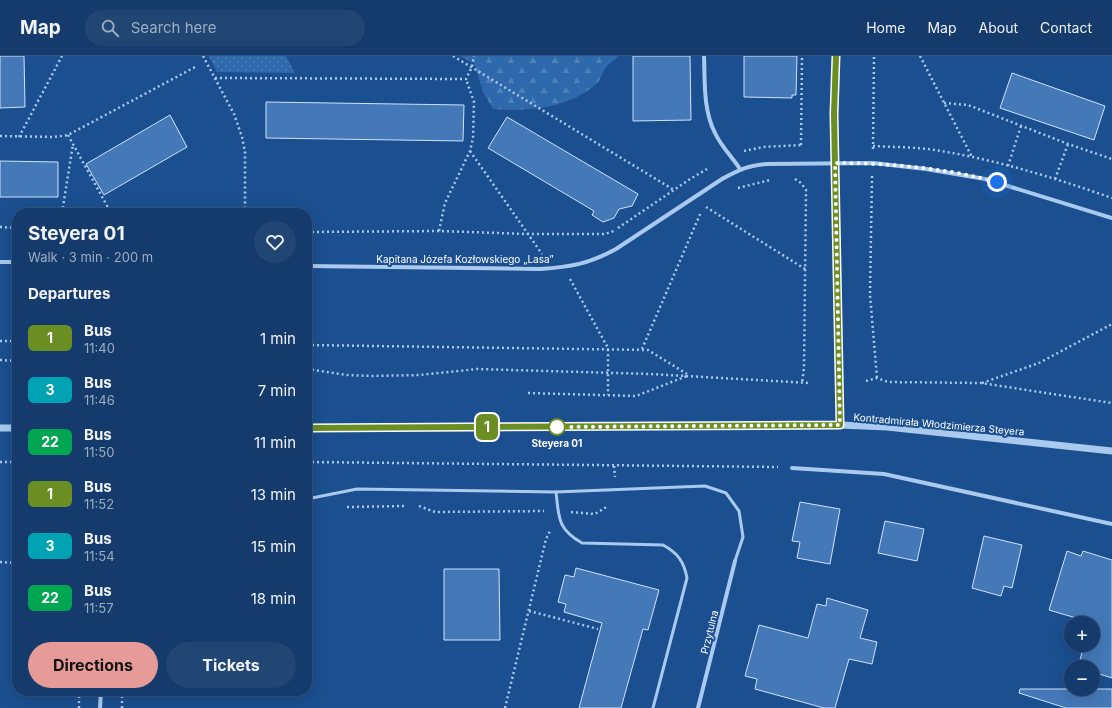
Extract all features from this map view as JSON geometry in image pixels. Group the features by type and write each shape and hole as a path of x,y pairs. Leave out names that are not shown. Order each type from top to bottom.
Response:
{"street":[{"path":"704,56 705,87 710,119 715,133 740,169"},
{"path":"836,56 835,163 840,425"},
{"name":"Kapitana Józefa Kozłowskiego „Lasa”","path":"312,266 540,269 564,268 582,264 605,255 722,179 740,169 766,164 873,163 926,169 985,179 1112,218"},
{"path":"0,262 12,262"},
{"name":"Kontradmirała Włodzimierza Steyera","path":"312,428 840,425 887,427 1112,451"},
{"path":"0,428 12,428"},
{"path":"792,468 884,474 1112,524"},
{"name":"Przytulna","path":"698,708 735,561"},
{"path":"100,708 101,696"}],"lane":[{"path":"312,498 357,488 556,492 705,486 726,493 739,511 744,537 735,561"},
{"path":"556,492 559,519 564,529 572,537 582,543 663,545 678,556 685,566 687,578 653,708"}],"path":[{"path":"19,137 62,56"},
{"path":"203,56 234,114 244,144 246,152 245,208"},
{"path":"453,56 674,190"},
{"path":"439,231 445,203 470,151 474,130 474,102 466,79 472,67 474,56"},
{"path":"801,113 802,56"},
{"path":"874,56 870,295 877,378"},
{"path":"920,56 972,158"},
{"path":"0,136 54,137 68,135 197,66"},
{"path":"215,78 466,79"},
{"path":"944,103 968,106 1112,159"},
{"path":"1008,166 1021,126"},
{"path":"68,135 108,208"},
{"path":"63,208 74,144"},
{"path":"1055,179 1068,144"},
{"path":"312,232 439,231 527,234 605,234 613,231 674,190 731,156 747,150 763,147 801,145"},
{"path":"470,151 527,234 553,268"},
{"path":"733,192 738,188 777,179"},
{"path":"792,179 796,179 806,190 804,368 802,383"},
{"path":"642,349 702,209 711,204"},
{"path":"706,207 805,270"},
{"path":"0,227 12,228"},
{"path":"564,268 608,348 608,395"},
{"path":"981,383 1039,363 1112,324"},
{"path":"0,341 12,341"},
{"path":"312,345 642,349 648,350 689,375"},
{"path":"0,360 12,360"},
{"path":"312,370 372,376 420,375 477,369 689,375 810,383"},
{"path":"528,393 636,396 689,375"},
{"path":"866,381 877,378 888,382 981,383 1112,403"},
{"path":"0,462 12,462"},
{"path":"312,462 792,468"},
{"path":"505,708 546,540 551,529"},
{"path":"0,562 12,563"},
{"path":"529,611 598,629"},
{"path":"79,696 79,708"},
{"path":"122,696 122,708"}],"green space":[{"path":"209,56 286,56 295,73 217,72"},
{"path":"460,56 618,56 606,67 598,82 575,98 562,103 534,109 506,110 493,109 483,92 474,63"}],"building":[{"path":"0,56 24,56 25,107 0,108"},
{"path":"633,56 690,56 691,120 633,121"},
{"path":"744,56 797,56 796,95 792,95 792,98 744,97"},
{"path":"1012,73 1105,106 1094,140 1000,108"},
{"path":"266,102 464,105 463,141 266,138"},
{"path":"170,115 187,147 104,195 86,164"},
{"path":"507,117 638,194 632,206 619,209 614,218 603,222 592,215 594,211 488,148"},
{"path":"0,161 58,162 58,197 0,197"},
{"path":"800,502 840,509 830,564 797,558 800,542 792,541"},
{"path":"885,521 924,529 917,561 878,553"},
{"path":"984,536 1022,545 1012,588 1004,586 1001,596 972,588"},
{"path":"1067,551 1081,556 1083,551 1112,560 1112,678 1100,674 1100,660 1080,660 1082,652 1100,652 1100,616 1069,616 1049,610"},
{"path":"576,568 659,590 648,630 643,629 621,708 579,708 602,623 564,612 566,604 558,602 565,575 574,577"},
{"path":"444,569 499,569 500,640 444,640"},
{"path":"827,598 868,610 860,638 877,642 872,664 849,659 835,708 824,708 755,689 757,679 745,676 759,625 808,638 817,604 826,606"},
{"path":"1020,689 1064,689 1064,696 1100,696 1100,689 1112,689 1112,708 1066,708 1019,693"}],"bus line":[{"name":"1","path":"312,428 840,425 834,114 836,56"}],"place":[{"name":"Steyera 01","path":"557,427"}],"route":[{"path":"557,427 840,425 835,163 873,163 926,169 997,182"}]}
